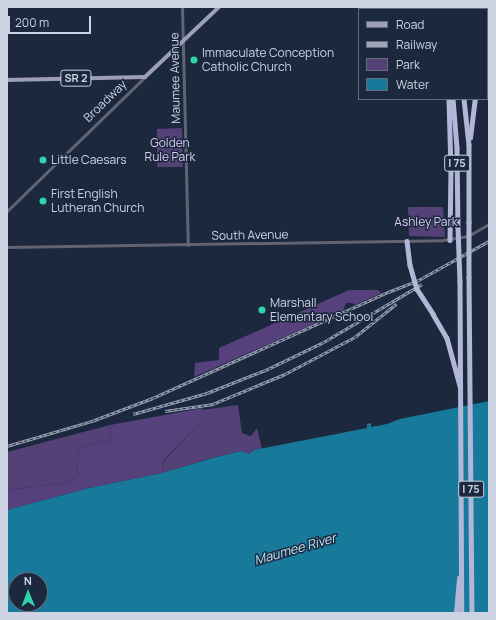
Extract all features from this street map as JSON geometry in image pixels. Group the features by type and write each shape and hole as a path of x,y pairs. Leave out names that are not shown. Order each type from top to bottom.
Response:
{"highway":[{"path":"449,100 451,169 450,240"},
{"name":"I 75","path":"453,100 457,148 462,393 462,613"},
{"name":"I 75","path":"464,100 469,145 472,613"},
{"path":"469,145 475,100"},
{"path":"407,241 410,265 417,289 447,338 462,393"},
{"path":"456,613 462,541"}],"main road":[{"name":"Broadway","path":"145,77 219,7"},
{"name":"SR 2","path":"7,80 145,77"}],"street":[{"name":"Maumee Avenue","path":"182,7 188,245"},
{"name":"Broadway","path":"7,211 145,77"},
{"name":"South Avenue","path":"7,247 450,240 468,236 489,224"}],"green space":[{"name":"Golden Rule Park","path":"182,128 183,167 157,167 157,129"},
{"name":"Ashley Park","path":"408,207 443,207 445,237 409,236"},
{"path":"238,405 242,433 251,436 257,428 262,449 254,450 249,454 242,451 215,457 162,473 163,462 202,420 202,410"},
{"path":"110,425 111,440 79,448 77,478 63,483 7,490 7,452"}],"shaded area":[{"path":"349,290 378,290 381,293 355,305 352,303 346,303 343,311 194,377 195,363 219,360 219,348"},
{"path":"203,408 202,420 163,461 162,473 89,488 7,510 7,490 63,483 77,478 79,448 111,440 110,425"}],"water":[{"name":"Maumee River","path":"489,401 489,613 7,613 7,510 89,488 162,473 242,451 249,454 254,450 367,428 367,424 371,423 371,427 387,424 400,419"}],"railway":[{"path":"7,446 92,421 153,398 388,292 417,281 489,241"},
{"path":"133,414 207,393 268,369 322,343 422,284"},
{"path":"165,411 213,404 285,374 355,337 396,304"}],"place":[{"name":"Immaculate Conception Catholic Church","path":"194,60"},
{"name":"Little Caesars","path":"43,160"},
{"name":"First English Lutheran Church","path":"43,201"},
{"name":"Marshall Elementary School","path":"262,310"}]}
